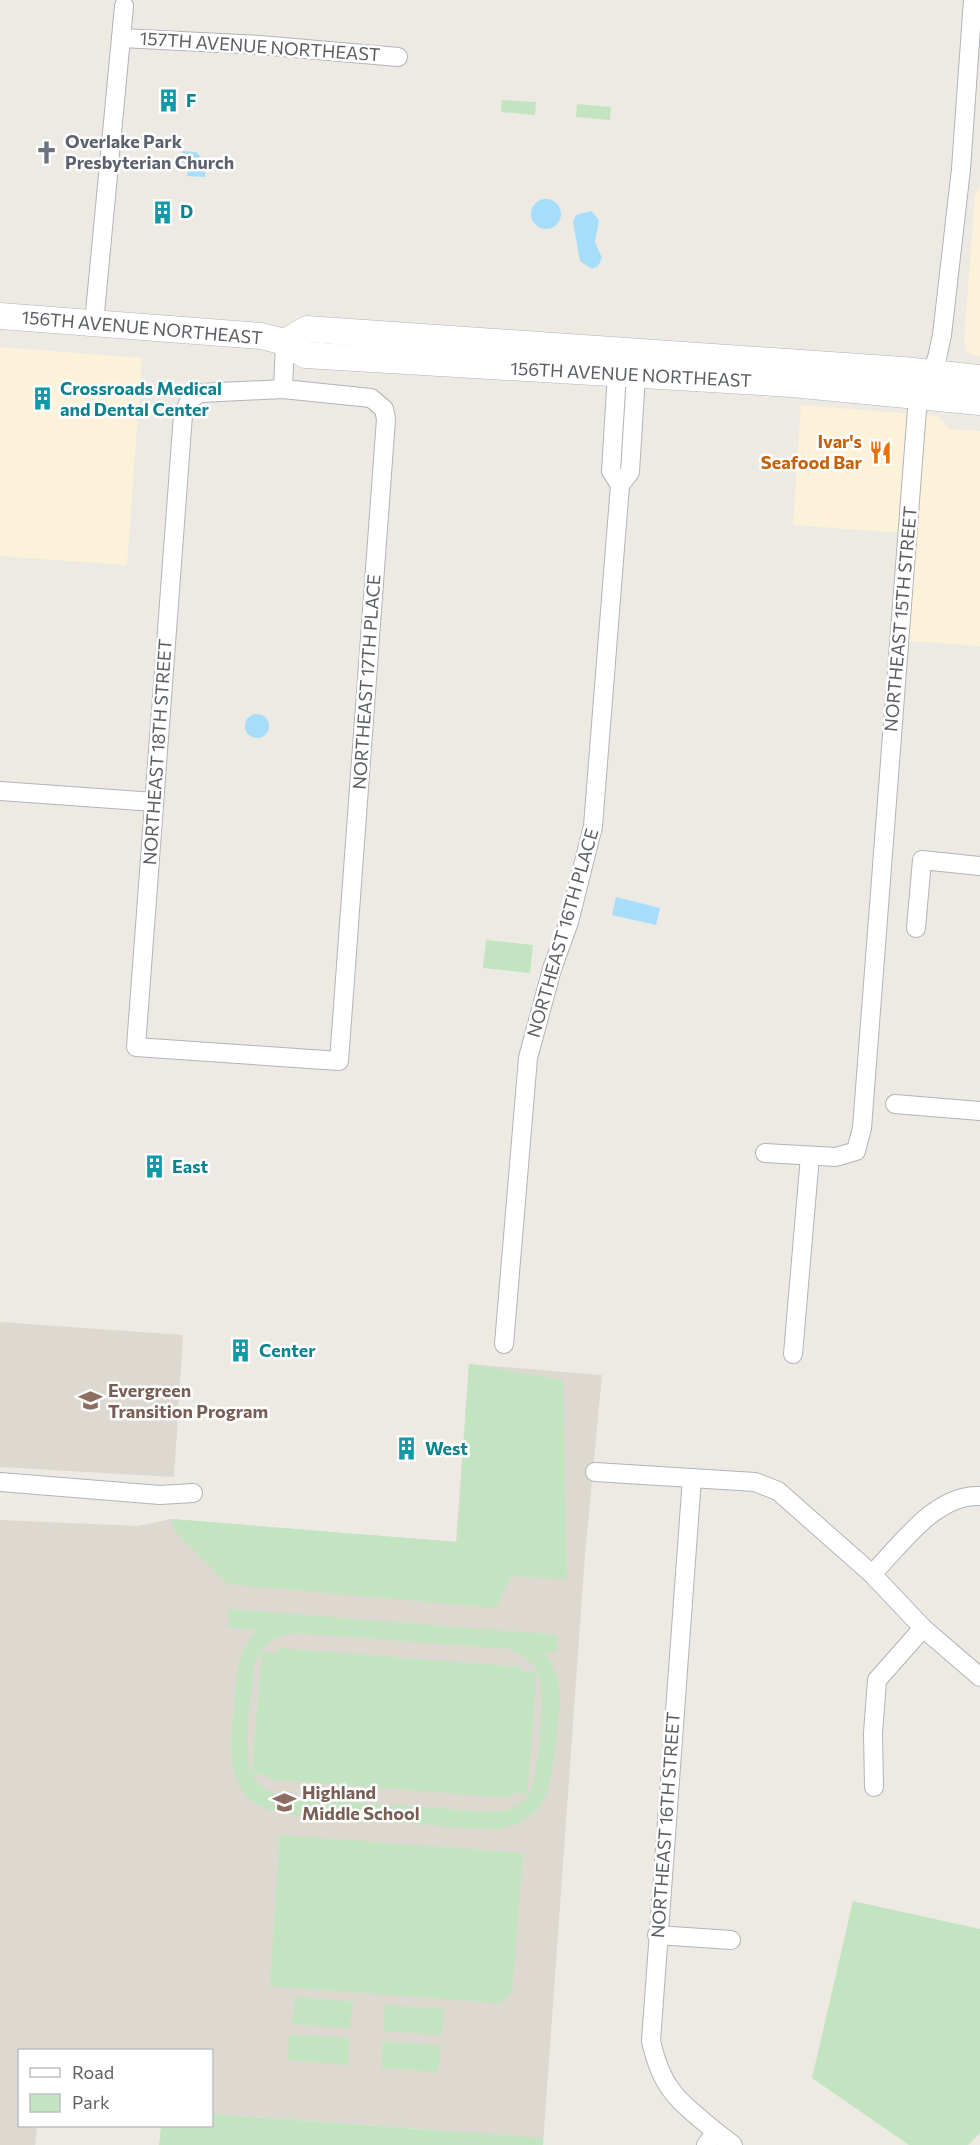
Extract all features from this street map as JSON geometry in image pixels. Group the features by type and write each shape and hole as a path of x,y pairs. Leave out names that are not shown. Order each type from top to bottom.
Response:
{"main road":[{"name":"156TH AVENUE NORTHEAST","path":"0,316 261,336 285,342 305,355 792,384 926,385 980,378"},
{"name":"156TH AVENUE NORTHEAST","path":"285,342 307,329 926,385 980,402"}],"street":[{"name":"NORTHEAST 15TH STREET","path":"765,1153 836,1158 856,1151 862,1128 915,428 917,409 937,358 944,320 961,169 973,0"},
{"path":"94,323 124,6"},
{"name":"157TH AVENUE NORTHEAST","path":"121,38 260,45 398,57"},
{"path":"283,389 285,342"},
{"name":"NORTHEAST 16TH PLACE","path":"504,1344 528,1058 552,969 571,912 593,826 620,485 610,471 627,374"},
{"name":"NORTHEAST 18TH STREET","path":"283,389 211,391 200,393 186,405 136,1047 339,1061"},
{"name":"NORTHEAST 17TH PLACE","path":"283,389 371,398 384,409 386,419 339,1061"},
{"path":"0,791 154,802"},
{"path":"916,928 922,860 980,866"},
{"path":"895,1104 980,1112"},
{"path":"793,1354 810,1156"},
{"path":"595,1472 755,1482 778,1491 872,1574 923,1628 980,1677"},
{"name":"NORTHEAST 16TH STREET","path":"692,1478 651,2041 656,2065 664,2083 711,2138 734,2145"},
{"path":"0,1482 160,1495 193,1493"},
{"path":"872,1574 929,1516 951,1500 980,1496"},
{"path":"874,1787 873,1733 877,1680 923,1628"},
{"path":"657,1935 731,1940"}],"shaded area":[{"path":"980,187 980,357 967,352 964,339 975,196"},
{"path":"0,347 142,358 127,565 0,556"},
{"path":"801,405 938,416 949,429 980,431 980,646 909,641 916,534 793,525"},
{"name":"Evergreen Transition Program","path":"0,1322 183,1335 174,1477 0,1467"},
{"name":"Highland Middle School","path":"469,1364 602,1375 585,1555 543,2145 421,2129 213,2114 213,2049 18,2049 18,2127 37,2127 35,2145 0,2145 0,1520 138,1526 171,1519 456,1542"}],"green space":[{"path":"502,100 536,102 535,115 501,112"},
{"path":"577,104 611,107 610,120 576,117"},
{"path":"486,940 533,945 530,973 483,968"},
{"path":"469,1364 563,1380 567,1579 511,1576 496,1608 228,1584 175,1531 171,1519 457,1542"},
{"path":"229,1609 557,1635 556,1653 544,1652 555,1672 560,1696 553,1762 544,1800 529,1817 508,1827 494,1830 286,1814 266,1809 251,1800 241,1789 235,1776 232,1760 238,1667 245,1648 257,1630 228,1627","holes":["297,1633 510,1649 526,1658 536,1669 541,1697 538,1752 533,1784 526,1798 517,1806 489,1812 284,1797 263,1787 253,1777 249,1768 247,1740 254,1666 261,1652 275,1638"]},
{"path":"278,1648 521,1667 521,1671 537,1672 527,1794 512,1793 511,1798 268,1779 268,1775 252,1774 262,1652 278,1653"},
{"path":"280,1835 523,1853 512,1992 500,2003 270,1986"},
{"path":"853,1901 980,1929 980,2133 968,2145 909,2145 812,2078"},
{"path":"295,1997 353,2002 350,2028 292,2024"},
{"path":"385,2005 444,2009 442,2035 384,2031"},
{"path":"289,2035 349,2038 348,2065 288,2060"},
{"path":"383,2041 441,2046 438,2072 381,2068"},
{"path":"213,2114 543,2138 543,2145 159,2145 161,2127 213,2127"}],"water":[{"path":"182,151 196,152 206,162 205,177 187,176 188,168 181,160"},
{"path":"546,199 557,203 561,214 557,225 546,229 535,225 531,214 535,203"},
{"path":"591,211 599,220 595,242 602,258 598,266 592,269 580,261 573,222 576,215"},
{"path":"252,714 262,714 269,721 269,731 262,738 252,738 245,731 245,721"},
{"path":"616,897 660,908 656,925 612,915"}],"place":[{"name":"F","path":"168,101"},
{"name":"Overlake Park Presbyterian Church","path":"47,152"},
{"name":"D","path":"162,212"},
{"name":"Crossroads Medical and Dental Center","path":"42,399"},
{"name":"Ivar's Seafood Bar","path":"880,452"},
{"name":"East","path":"154,1167"},
{"name":"Center","path":"241,1351"},
{"name":"Evergreen Transition Program","path":"90,1401"},
{"name":"West","path":"407,1449"},
{"name":"Highland Middle School","path":"284,1803"}]}
